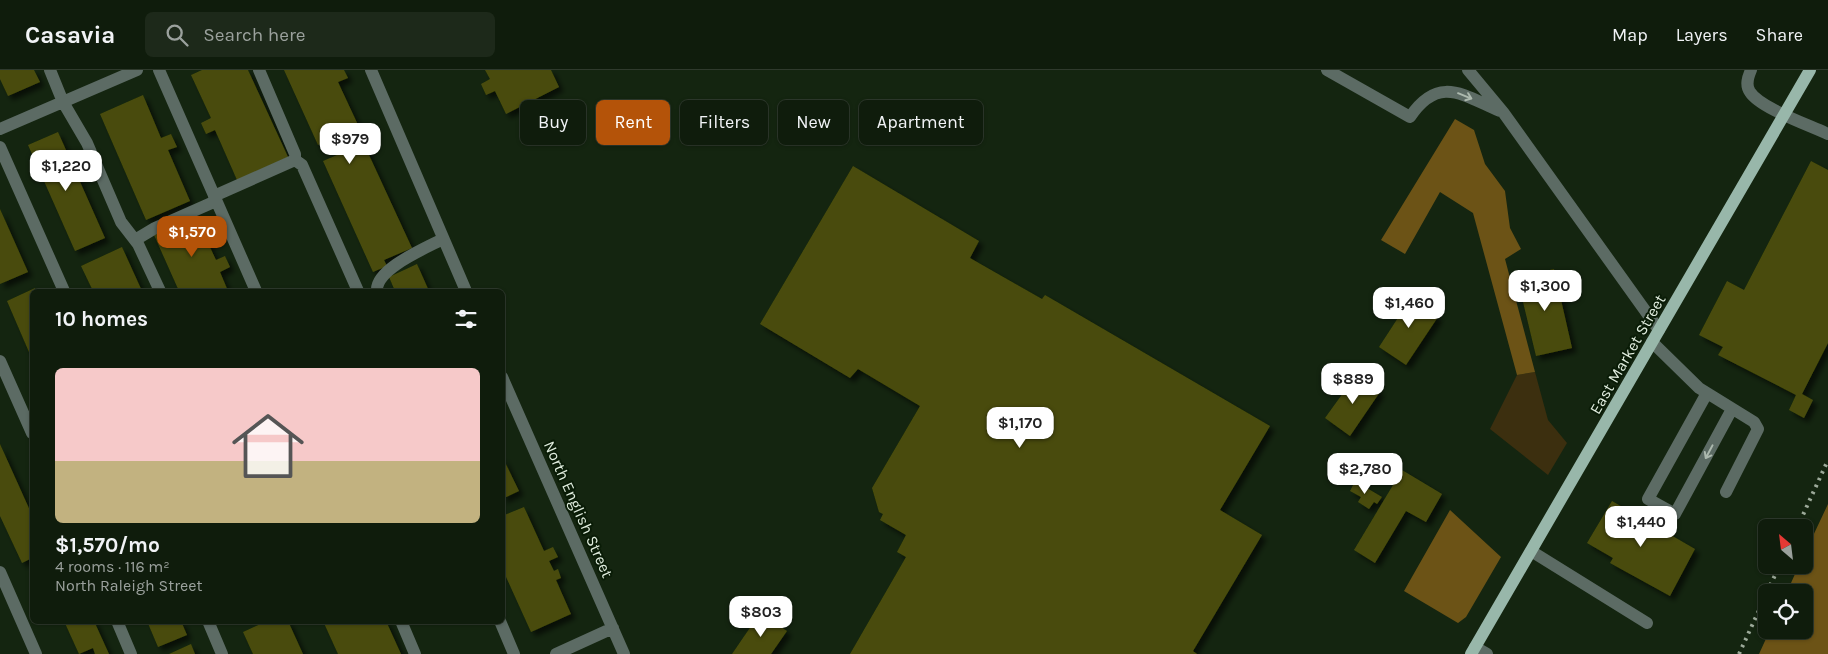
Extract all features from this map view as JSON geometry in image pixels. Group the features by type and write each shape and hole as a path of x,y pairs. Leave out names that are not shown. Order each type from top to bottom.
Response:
{"main road":[{"name":"East Market Street","path":"1473,650 1810,70"}],"street":[{"path":"50,70 63,102 87,143 121,222 135,240 159,289"},
{"path":"0,130 137,70"},
{"path":"159,70 255,289"},
{"path":"260,70 296,154 295,160"},
{"path":"371,70 465,289"},
{"path":"1327,70 1410,117 1417,106 1430,97 1449,90 1465,94 1502,112"},
{"path":"1468,70 1502,112 1659,330"},
{"path":"1752,70 1747,78 1749,91 1760,102 1828,134"},
{"path":"0,147 63,289"},
{"path":"135,240 154,228 295,160"},
{"path":"295,160 302,165 357,289"},
{"path":"377,289 382,275 411,256 444,239"},
{"path":"1652,342 1699,388 1754,422 1758,429 1726,492"},
{"path":"0,361 30,425"},
{"name":"North English Street","path":"505,384 624,654"},
{"path":"1707,393 1648,499 1675,514 1732,409"},
{"path":"1531,551 1647,623"},
{"path":"0,572 36,654"},
{"path":"118,624 131,654"},
{"path":"209,624 222,654"},
{"path":"402,624 415,654"},
{"path":"501,624 514,654"},
{"path":"556,654 613,628"},
{"path":"1473,650 1487,654"}],"shaded area":[{"path":"1455,119 1474,130 1485,164 1505,191 1510,228 1521,249 1505,259 1535,372 1517,375 1473,213 1440,192 1405,254 1381,240"},
{"path":"1535,372 1548,420 1567,443 1548,475 1490,429 1517,375"},
{"path":"1828,504 1828,654 1759,654 1766,639 1813,639 1813,584 1791,584 1795,574 1813,574 1813,536"},
{"path":"1450,510 1501,557 1466,617 1458,623 1404,591"}],"building":[{"path":"0,70 34,70 40,82 8,96 0,79"},
{"path":"202,70 248,70 288,157 237,180 215,130 206,134 201,123 211,118 191,75"},
{"path":"284,70 344,70 348,78 338,82 359,127 351,130 358,145 363,142 412,248 384,260 387,266 373,272 323,161 351,149 344,133 318,145"},
{"path":"485,70 551,70 559,87 533,100 520,100 520,107 506,114 495,91 486,95 481,84 490,79"},
{"path":"143,95 161,138 171,134 177,147 168,150 190,201 146,220 100,114"},
{"path":"58,132 105,238 75,251 28,145"},
{"path":"1811,161 1828,170 1828,343 1802,394 1813,400 1804,418 1789,410 1796,395 1718,355 1723,347 1699,335 1727,281 1744,290"},
{"path":"853,166 979,241 970,258 1042,299 1045,295 1270,426 1220,510 1262,535 1193,651 1197,654 850,654 906,557 897,552 906,535 880,520 883,514 879,512 872,488 920,406 858,369 850,378 760,324"},
{"path":"0,209 28,272 0,284"},
{"path":"196,217 216,260 225,256 230,267 220,272 227,289 178,289 154,235"},
{"path":"122,247 141,289 92,289 81,266"},
{"path":"417,264 428,289 394,289 389,277"},
{"path":"1554,269 1572,348 1536,356 1517,277"},
{"path":"1418,287 1430,294 1421,307 1438,317 1406,365 1379,347"},
{"path":"30,290 30,354 7,301"},
{"path":"1356,375 1380,392 1350,436 1325,418"},
{"path":"0,444 30,511 30,559 22,563 0,516"},
{"path":"505,462 519,491 505,498"},
{"path":"1402,470 1442,494 1426,522 1406,511 1375,563 1354,550"},
{"path":"1355,481 1382,497 1377,504 1374,502 1369,509 1358,502 1361,497 1350,491"},
{"path":"1612,501 1695,549 1670,596 1610,563 1613,558 1587,543"},
{"path":"524,507 544,551 553,547 558,557 549,561 554,571 558,569 561,578 556,580 571,614 531,632 505,575 505,515"},
{"path":"760,613 787,631 771,654 732,654"},
{"path":"65,624 95,624 109,654 95,654 93,648 79,654"},
{"path":"148,624 182,624 187,635 158,647"},
{"path":"260,624 289,624 303,654 253,654 243,632"},
{"path":"324,624 387,624 401,654 338,654"},
{"path":"191,644 195,654 169,654"}],"railway":[{"path":"1801,519 1828,460"},
{"path":"1771,584 1776,574"},
{"path":"1739,654 1758,612"}]}
